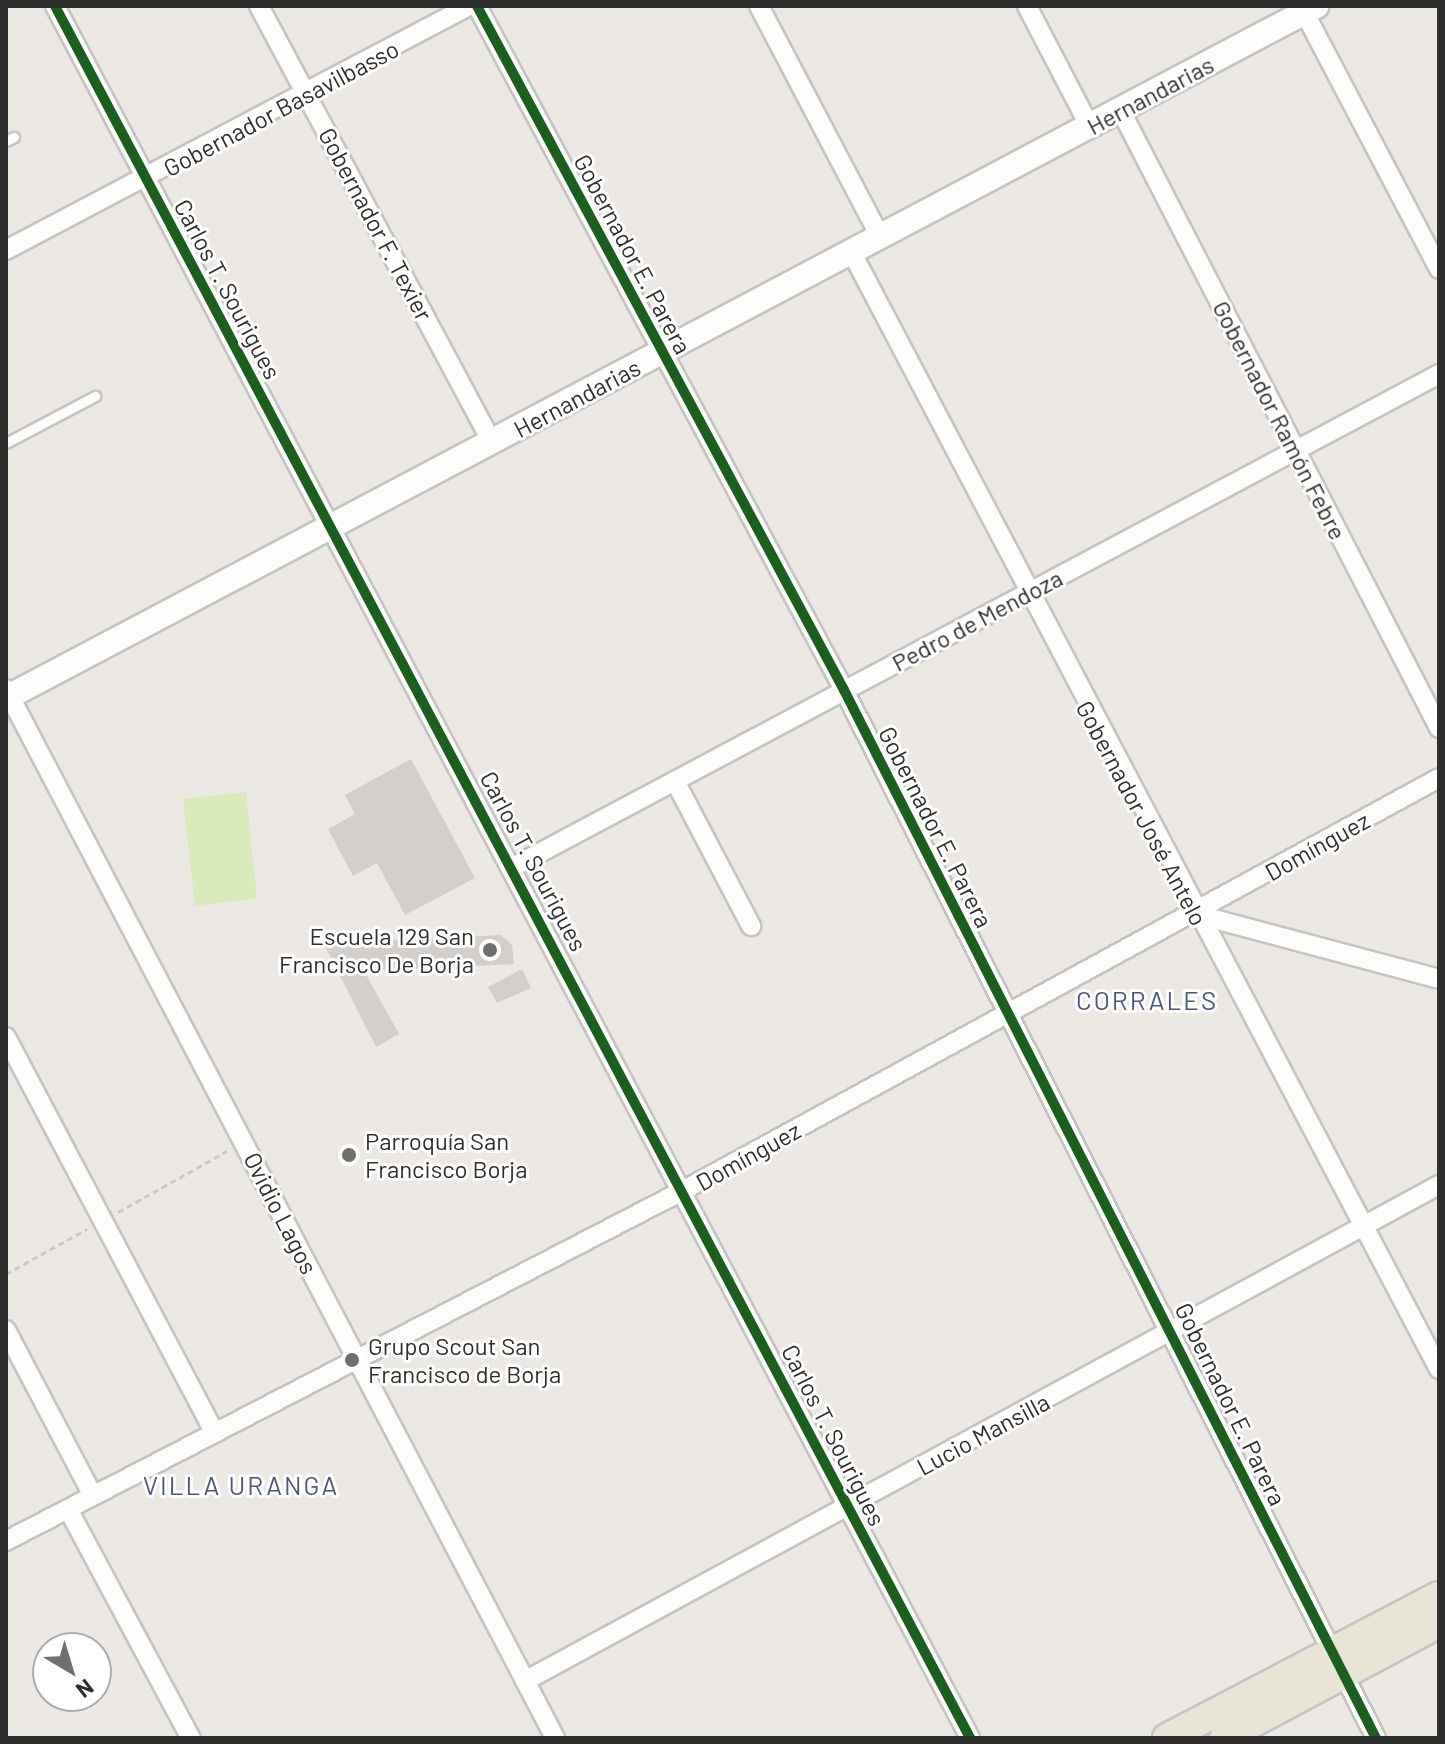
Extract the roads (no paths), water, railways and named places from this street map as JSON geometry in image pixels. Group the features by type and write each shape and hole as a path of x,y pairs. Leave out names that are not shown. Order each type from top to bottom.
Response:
{"main road":[{"path":"1224,1738 1439,1596"},
{"path":"1167,1738 1439,1623"}],"street":[{"name":"Carlos T. Sourigues","path":"55,6 332,529 515,866 970,1738"},
{"name":"Gobernador F. Texier","path":"259,6 492,443"},
{"name":"Gobernador Basavilbasso","path":"6,250 307,96 469,6"},
{"name":"Gobernador E. Parera","path":"477,6 844,690 1376,1738"},
{"path":"759,6 880,236"},
{"path":"1027,6 1090,127"},
{"name":"Hernandarias","path":"7,694 332,529 1121,111 1307,8"},
{"path":"1307,8 1439,269"},
{"name":"Gobernador Ramón Febre","path":"1121,111 1439,728"},
{"name":"Gobernador José Antelo","path":"852,253 1195,914 1439,1369"},
{"name":"Pedro de Mendoza","path":"515,866 1439,374"},
{"name":"Ovidio Lagos","path":"7,694 555,1738"},
{"name":"Domínguez","path":"6,1541 684,1190 1195,914 1439,778"},
{"path":"675,781 751,926"},
{"path":"1195,914 1439,979"},
{"path":"6,1037 214,1432"},
{"name":"Lucio Mansilla","path":"525,1681 1173,1333 1439,1185"},
{"path":"6,1330 93,1496"},
{"path":"68,1509 191,1738"}],"lane":[{"path":"6,443 95,396"}],"place":[{"name":"Escuela 129 San Francisco De Borja","path":"490,950"},
{"name":"Parroquía San Francisco Borja","path":"349,1155"},
{"name":"Grupo Scout San Francisco de Borja","path":"352,1360"}],"district":[{"name":"CORRALES","path":"1147,1000"},
{"name":"VILLA URANGA","path":"241,1485"}]}
